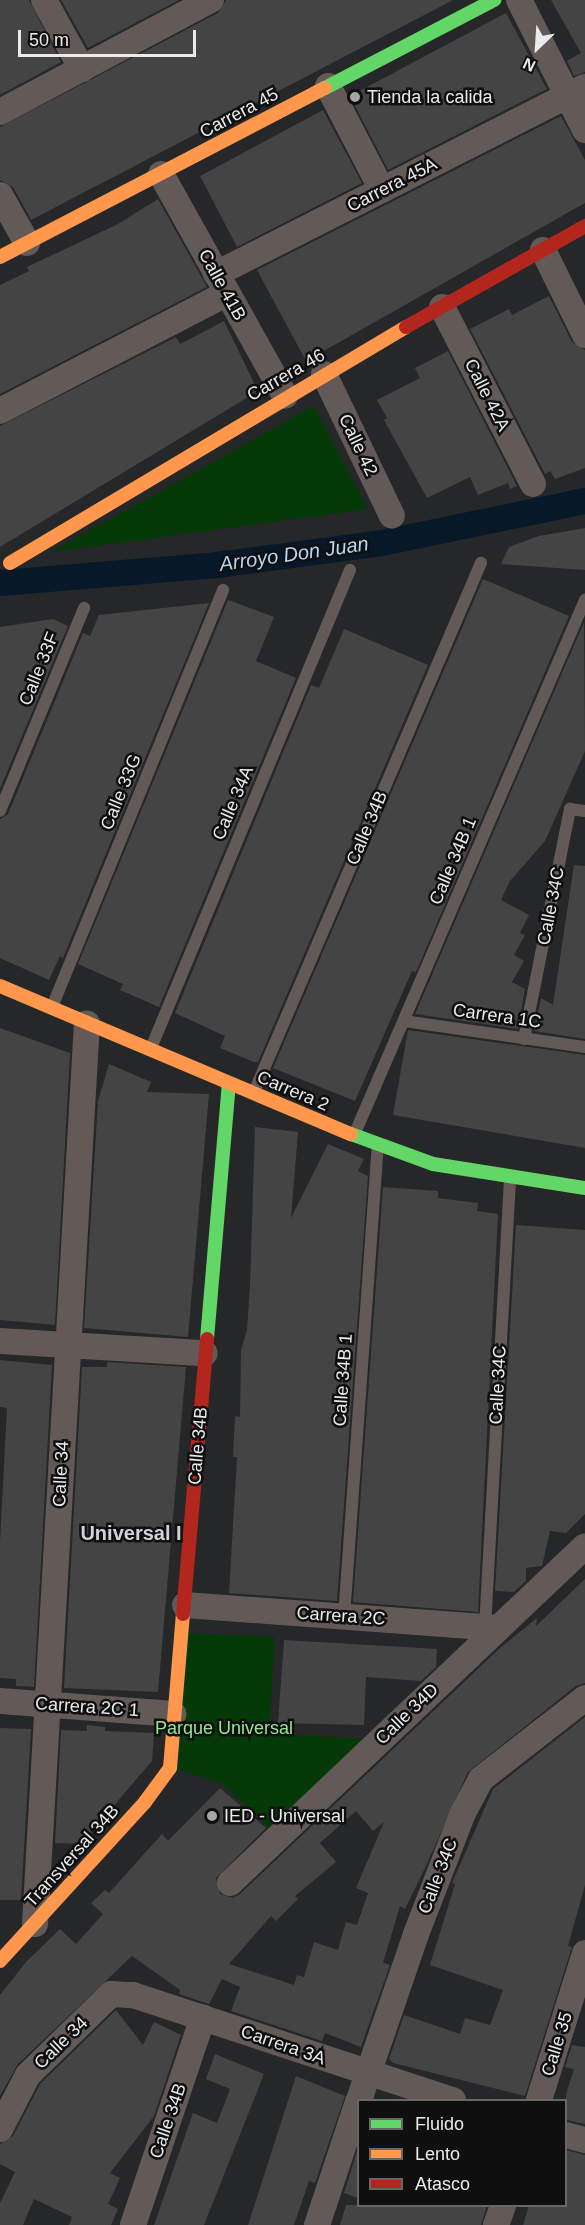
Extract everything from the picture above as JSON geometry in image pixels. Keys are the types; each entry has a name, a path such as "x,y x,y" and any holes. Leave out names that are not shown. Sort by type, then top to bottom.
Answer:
{"street":[{"path":"44,0 82,69"},
{"path":"0,112 211,0"},
{"name":"Carrera 45","path":"0,257 494,0"},
{"path":"519,0 576,91 585,130"},
{"path":"328,86 382,190"},
{"name":"Carrera 45A","path":"0,411 382,190 576,91"},
{"name":"Calle 41B","path":"161,174 285,396"},
{"path":"0,195 27,243"},
{"name":"Carrera 46","path":"10,563 285,396 585,226"},
{"path":"543,250 585,335"},
{"name":"Calle 42A","path":"442,308 532,483"},
{"name":"Calle 42","path":"324,374 392,516"},
{"name":"Carrera 2","path":"0,986 354,1136 433,1164 510,1179 585,1188"},
{"name":"Calle 34","path":"35,1924 51,1705 67,1346 87,1023"},
{"name":"Calle 34B","path":"145,1802 170,1768 230,1084"},
{"path":"0,1341 205,1353"},
{"name":"Calle 34D","path":"230,1883 491,1627 585,1546"},
{"name":"Carrera 2C","path":"185,1605 491,1627"},
{"name":"Calle 34C","path":"360,2099 416,1934 463,1813 481,1779 585,1698"},
{"name":"Carrera 2C 1","path":"0,1701 174,1714"},
{"name":"Transversal 34B","path":"0,1961 145,1802"},
{"name":"Calle 35","path":"539,2099 585,1953"},
{"name":"Calle 34","path":"0,2129 28,2074 111,1995"},
{"name":"Carrera 3A","path":"111,1995 134,1995 368,2074 450,2099"},
{"name":"Calle 34B","path":"133,2225 203,2017"},
{"name":"Calle 34C","path":"317,2225 357,2107"},
{"path":"567,2135 585,2140"},
{"path":"496,2225 502,2207"}],"lane":[{"name":"Calle 34B","path":"254,1093 481,563"},
{"name":"Calle 34A","path":"150,1049 350,570"},
{"name":"Calle 33G","path":"51,1008 223,590"},
{"name":"Calle 34B 1","path":"354,1136 585,600"},
{"name":"Calle 33F","path":"0,811 84,608"},
{"name":"Calle 34C","path":"524,1039 570,809 585,811"},
{"name":"Carrera 1C","path":"404,1021 585,1047"},
{"name":"Calle 34B 1","path":"344,1617 378,1145"},
{"name":"Calle 34C","path":"491,1627 510,1179"}],"green space":[{"path":"314,406 368,509 51,552"},
{"name":"Parque Universal","path":"187,1633 275,1637 269,1733 363,1739 271,1830 222,1783 176,1769"}],"building":[{"path":"0,0 29,0 61,62 0,95"},
{"path":"61,0 179,0 88,48"},
{"path":"226,0 453,0 31,220 13,187 0,180 0,127 218,13"},
{"path":"551,0 585,0 585,72 574,76 567,61 581,53"},
{"path":"506,13 547,89 388,170 350,96"},
{"path":"323,110 362,183 237,247 200,176"},
{"path":"561,116 585,160 585,203 306,361 257,270"},
{"path":"158,199 207,287 0,394 0,285 29,271 27,267 118,224"},
{"path":"549,296 572,342 585,350 585,468 555,479 550,471 545,474 470,329 509,309 512,315"},
{"path":"224,321 258,391 0,547 0,426 176,337 180,344"},
{"path":"448,351 517,486 510,489 508,483 478,495 470,477 427,498 384,420 387,418 377,400 420,378 415,368"},
{"path":"585,528 585,570 501,564 509,547 539,536"},
{"path":"483,579 569,616 416,972 412,971 355,1101 273,1068"},
{"path":"228,600 274,617 256,661 296,678 159,1007 120,990 123,984 78,964"},
{"path":"209,603 63,958 60,956 49,980 0,958 0,819 8,814 83,633 90,636 99,615"},
{"path":"53,619 68,626 0,789 0,627"},
{"path":"584,622 585,751 545,841 510,881 501,900 529,915 520,933 525,935 514,955 524,961 512,982 525,989 518,1029 415,1014"},
{"path":"344,629 428,665 258,1062 254,1062 220,1048 225,1036 175,1013 311,685 319,688"},
{"path":"574,865 585,866 585,1039 534,1031 541,998 553,1005"},
{"path":"0,1028 70,1053 55,1325 0,1320"},
{"path":"408,1030 585,1055 585,1148 393,1115"},
{"path":"109,1064 151,1082 147,1092 209,1094 188,1337 84,1328 98,1101"},
{"path":"255,1127 298,1132 291,1218 328,1144 364,1159 358,1171 368,1176 337,1601 229,1593 237,1457 233,1457 235,1416 240,1417 241,1350 247,1330"},
{"path":"383,1187 438,1191 438,1198 478,1203 477,1211 498,1214 478,1612 353,1602"},
{"path":"516,1225 585,1230 585,1514 566,1533 550,1531 542,1566 526,1568 526,1581 514,1592 495,1591"},
{"path":"0,1360 52,1365 34,1687 16,1686 16,1679 0,1678 0,1542 7,1408 0,1407"},
{"path":"107,1362 186,1367 158,1692 64,1688 82,1367 107,1367"},
{"path":"585,1579 585,1683 576,1686 468,1772 405,1909 400,1906 383,1963 390,1965 361,2047 325,2033 322,2041 231,2011 240,1987 222,1979 209,2004 179,1994 180,1990 132,1956 18,2064 0,2096 0,1995 26,1962 60,1929 76,1944 103,1914 91,1903 105,1890 109,1893 162,1834 168,1841 220,1788 266,1828 216,1878 220,1894 233,1898 240,1894 500,1648 537,1618 536,1626","holes":["356,1811 373,1831 384,1822 356,1888 368,1893 357,1925 346,1922 338,1950 314,1942 304,1977 297,1975 294,1985 229,1964 271,1916 276,1921 298,1899 295,1896 336,1862 320,1843"]},
{"path":"284,1640 437,1649 436,1667 421,1681 366,1677 364,1725 278,1723"},
{"path":"585,1717 585,1885 568,1946 572,1947 525,2096 393,2063 389,2059 404,2015 460,2034 465,2018 490,2025 503,1990 430,1965 455,1884 452,1883 493,1789"},
{"path":"87,1725 105,1727 105,1731 154,1733 152,1761 81,1844 55,1843 61,1730 87,1731"},
{"path":"0,1728 31,1729 21,1900 0,1900"},
{"path":"116,2010 143,2045 154,2022 181,2035 154,2116 110,2173 120,2178 108,2204 118,2209 111,2225 69,2225 72,2217 34,2199 23,2225 0,2225 0,2203 15,2172 0,2164 0,2144 13,2136 40,2084"},
{"path":"572,2045 585,2047 585,2124 567,2120 566,2094 574,2069 565,2067"},
{"path":"215,2054 264,2074 204,2225 154,2225 193,2113 217,2123 230,2089 206,2079"},
{"path":"296,2076 345,2096 315,2183 309,2181 294,2225 248,2225"},
{"path":"567,2150 585,2155 585,2225 523,2225 528,2207 567,2207"},
{"path":"357,2151 357,2198 344,2193"},
{"path":"346,2205 357,2205 357,2207 486,2207 481,2225 340,2225"}],"waterway":[{"name":"Arroyo Don Juan","path":"0,583 217,565 382,543 585,501"}],"traffic: fast":[{"path":"325,88 494,0"},
{"path":"207,1339 229,1084"},
{"path":"351,1134 433,1164 585,1188"}],"traffic: slow":[{"path":"0,257 325,88"},
{"path":"10,563 406,327"},
{"path":"0,986 351,1134"},
{"path":"0,1961 145,1802 170,1768 183,1614"}],"traffic: jam":[{"path":"406,327 585,226"},
{"path":"183,1614 207,1339"}],"place":[{"name":"Tienda la calida","path":"355,97"},
{"name":"IED - Universal","path":"212,1816"}],"district":[{"name":"Universal I","path":"131,1533"}]}
